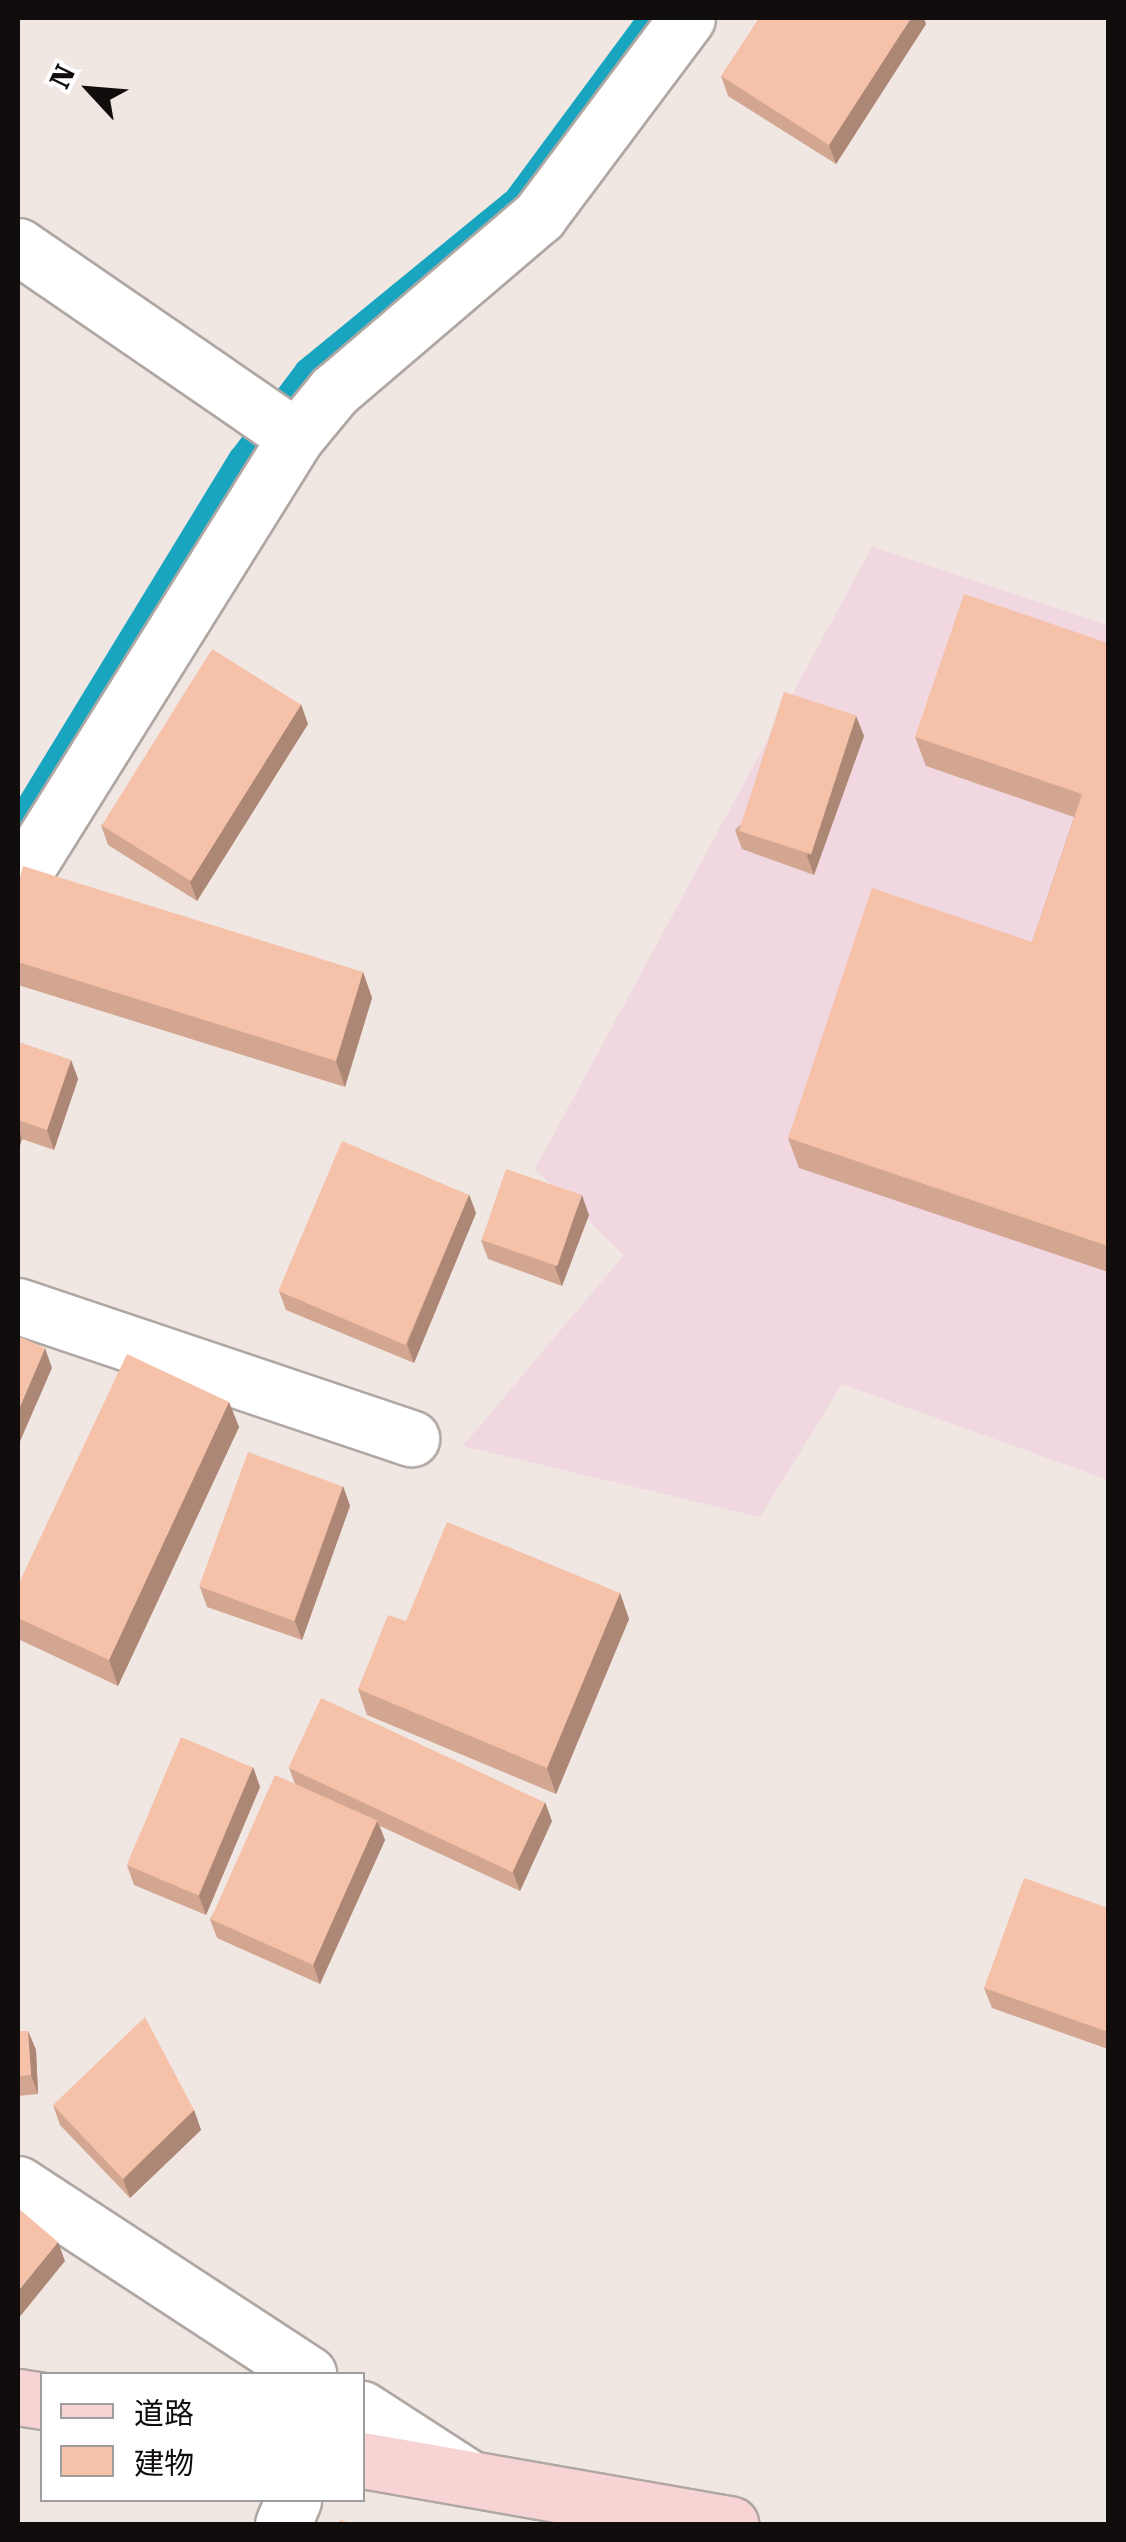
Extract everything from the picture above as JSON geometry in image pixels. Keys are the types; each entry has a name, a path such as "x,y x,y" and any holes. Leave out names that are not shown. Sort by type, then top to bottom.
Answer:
{"main road":[{"path":"365,2460 730,2524"}],"street":[{"path":"18,882 270,421 334,391 540,216 687,18"},
{"path":"18,246 270,421"},
{"path":"18,1306 411,1438"},
{"path":"18,2184 305,2372"},
{"path":"365,2412 467,2477"}],"shaded area":[{"path":"872,547 1108,625 1108,1480 842,1384 760,1517 463,1446 624,1255 535,1169"}],"building":[{"path":"759,18 911,18 829,145 721,76"},
{"path":"964,594 1108,643 1108,1246 788,1138 872,888 1032,942 1082,794 915,737"},
{"path":"212,649 301,705 191,881 102,825"},
{"path":"784,692 856,715 811,854 739,831"},
{"path":"23,866 363,972 336,1061 18,962 18,884"},
{"path":"18,1042 71,1060 47,1130 18,1120"},
{"path":"342,1141 469,1195 405,1345 278,1291"},
{"path":"506,1169 582,1195 557,1266 482,1240"},
{"path":"18,1336 45,1348 18,1411"},
{"path":"127,1354 229,1402 109,1660 18,1618 18,1585"},
{"path":"248,1452 343,1487 294,1621 199,1586"},
{"path":"447,1522 620,1593 547,1768 358,1689 388,1615 406,1621"},
{"path":"321,1698 545,1802 512,1872 288,1768"},
{"path":"181,1737 253,1767 198,1895 127,1865"},
{"path":"275,1775 377,1821 313,1965 211,1919"},
{"path":"1024,1878 1108,1908 1108,2032 984,1988"},
{"path":"145,2017 194,2110 123,2179 53,2105"},
{"path":"18,2031 28,2031 31,2075 18,2076"},
{"path":"18,2208 58,2242 18,2291"}],"waterway":[{"path":"18,821 240,458 306,370 515,199 649,18"}]}
